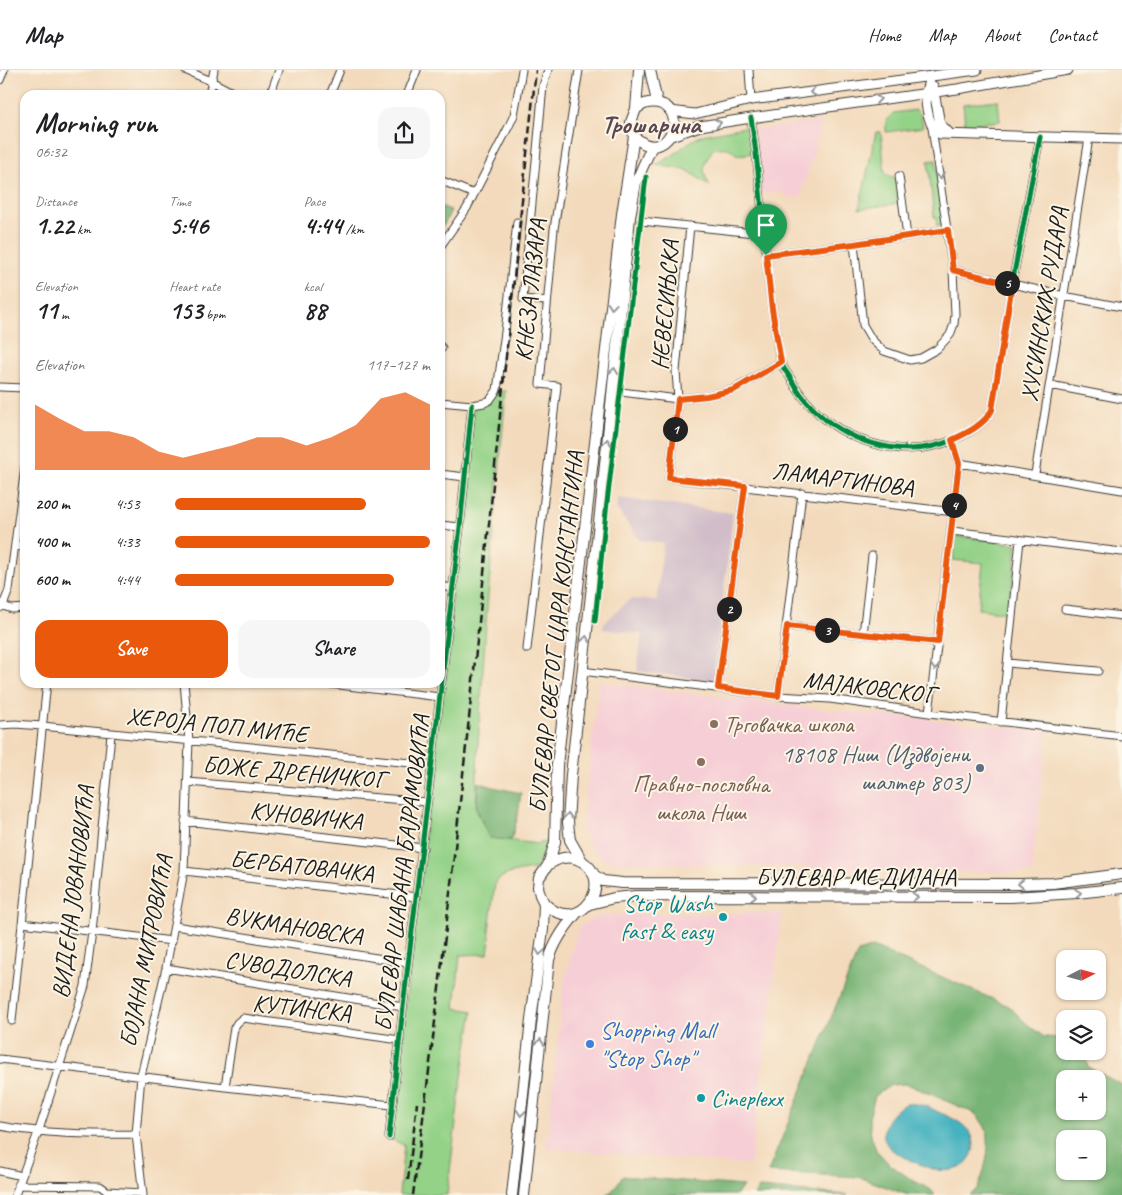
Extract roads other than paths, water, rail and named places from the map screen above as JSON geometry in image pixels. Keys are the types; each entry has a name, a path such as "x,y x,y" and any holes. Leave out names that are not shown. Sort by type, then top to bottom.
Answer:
{"main road":[{"path":"650,70 657,102"},
{"name":"БУЛЕВАР СВЕТОГ ЦАРА КОНСТАНТИНА","path":"512,1195 543,929 544,903 538,887 539,878 548,864 555,842 558,759 622,214 634,136 631,122 632,115 636,109 638,72"},
{"path":"634,136 652,146 660,144 671,136 674,123 670,111 657,102 646,103 636,109"},
{"name":"БУЛЕВАР СВЕТОГ ЦАРА КОНСТАНТИНА","path":"582,861 570,840 568,822 571,775 602,504 630,217 636,182 652,146"},
{"path":"524,1195 549,960 552,949 561,933 576,914 590,904 596,885 589,867 582,861 564,857 548,864"},
{"name":"БУЛЕВАР МЕДИЈАНА","path":"594,876 622,884 889,885 1052,883 1122,874"},
{"name":"БУЛЕВАР МЕДИЈАНА","path":"590,904 605,899 636,896 1011,897 1077,894 1122,888"},
{"path":"544,903 558,914 576,914"}],"street":[{"path":"0,80 4,70"},
{"path":"185,70 228,90"},
{"path":"210,90 214,70"},
{"path":"272,90 280,70"},
{"path":"332,90 340,70"},
{"path":"409,90 417,70"},
{"path":"445,241 467,208 514,115 522,70"},
{"path":"546,301 523,299 541,106 544,79 548,70"},
{"name":"КНЕЗА ЛАЗАРА","path":"527,649 557,386 540,384 546,301 554,229 579,70"},
{"path":"749,70 750,100"},
{"path":"670,111 695,114 750,100 931,73 977,70"},
{"path":"671,136 691,128 751,118 929,95 1068,70"},
{"path":"854,244 864,325 867,334 884,351 910,360 921,358 937,349 950,335 955,314 953,270 932,128 929,95 931,73"},
{"path":"929,95 940,124 950,134"},
{"path":"751,118 772,309 781,362 794,386 811,408 827,422 865,441 900,448 916,449 952,440 974,429 985,420 992,410 1012,284 1040,137"},
{"path":"932,128 940,134 965,136 1122,139"},
{"name":"ХУСИНСКИХ РУДАРА","path":"1035,474 1089,138"},
{"path":"899,176 907,236"},
{"path":"445,182 474,194"},
{"name":"НЕВЕСИЊСКА","path":"641,221 764,234"},
{"path":"445,402 472,405 484,403 490,400 496,390 505,332 517,222"},
{"name":"НЕВЕСИЊСКА","path":"669,478 678,399 676,370 690,226"},
{"path":"766,255 948,230"},
{"path":"953,270 1064,296 1122,307"},
{"path":"621,392 678,399 707,396 734,390 781,362"},
{"path":"1050,385 1122,399"},
{"path":"0,387 20,388"},
{"name":"БУЛЕВАР ШАБАНА БАЈРАМОВИЋА","path":"445,637 453,588 472,405"},
{"path":"929,713 959,463 952,440"},
{"path":"959,463 1035,474 1122,490"},
{"path":"445,475 465,477"},
{"name":"ЛАМАРТИНОВА","path":"669,478 954,512"},
{"path":"718,688 745,486"},
{"path":"778,696 802,493"},
{"path":"20,506 9,590 1,607 20,608"},
{"path":"445,526 460,527"},
{"path":"952,532 1122,552"},
{"path":"1001,722 1020,540"},
{"path":"15,545 20,546"},
{"path":"863,634 872,556"},
{"path":"445,587 453,588"},
{"path":"1065,609 1122,616"},
{"path":"787,626 938,642"},
{"path":"1008,663 1098,671"},
{"name":"МАЈАКОВСКОГ","path":"582,671 778,696 830,699 1122,736"},
{"path":"12,1021 46,688"},
{"name":"БОЈАНА МИТРОВИЋА","path":"143,1194 136,1134 141,1076 172,941 184,872 189,741 185,688"},
{"path":"364,688 440,697"},
{"name":"БУЛЕВАР ШАБАНА БАЈРАМОВИЋА","path":"389,1137 440,688"},
{"name":"ХЕРОЈА ПОП МИЋЕ","path":"0,725 42,726 431,765"},
{"name":"ВИДЕНА ЈОВАНОВИЋА","path":"15,1195 39,1130 86,986 111,734"},
{"name":"БОЖЕ ДРЕНИЧКОГ","path":"188,782 427,802"},
{"name":"КУНОВИЧКА","path":"185,821 423,848"},
{"name":"БЕРБАТОВАЧКА","path":"184,872 417,897"},
{"path":"22,923 172,941"},
{"name":"ВУКМАНОВСКА","path":"175,926 408,963"},
{"name":"СУВОДОЛСКА","path":"166,968 403,1007"},
{"name":"КУТИНСКА","path":"225,1087 234,1028 243,1018 400,1040"},
{"path":"0,1059 225,1087 392,1105"},
{"path":"0,1126 30,1132 39,1130 88,1135 136,1134"},
{"path":"0,1171 22,1176"},
{"path":"18,1185 100,1186 106,1191 143,1194"}],"water":[{"path":"905,1104 917,1104 928,1107 959,1122 970,1132 974,1146 971,1156 965,1164 954,1170 937,1170 904,1157 889,1147 884,1135 886,1122"}],"railway":[{"path":"413,1195 448,914 536,70"},
{"path":"408,1180 417,1103"}],"place":[{"name":"Трговачка школа","path":"714,724"},
{"name":"Правно-пословна школа Ниш","path":"701,762"},
{"name":"18108 Ниш (Издвојени шалтер 803)","path":"980,768"},
{"name":"Stop Wash fast & easy","path":"723,917"},
{"name":"Shopping Mall \"Stop Shop\"","path":"590,1044"},
{"name":"Cineplexx","path":"701,1098"}],"district":[{"name":"Трошарина","path":"651,124"}]}
